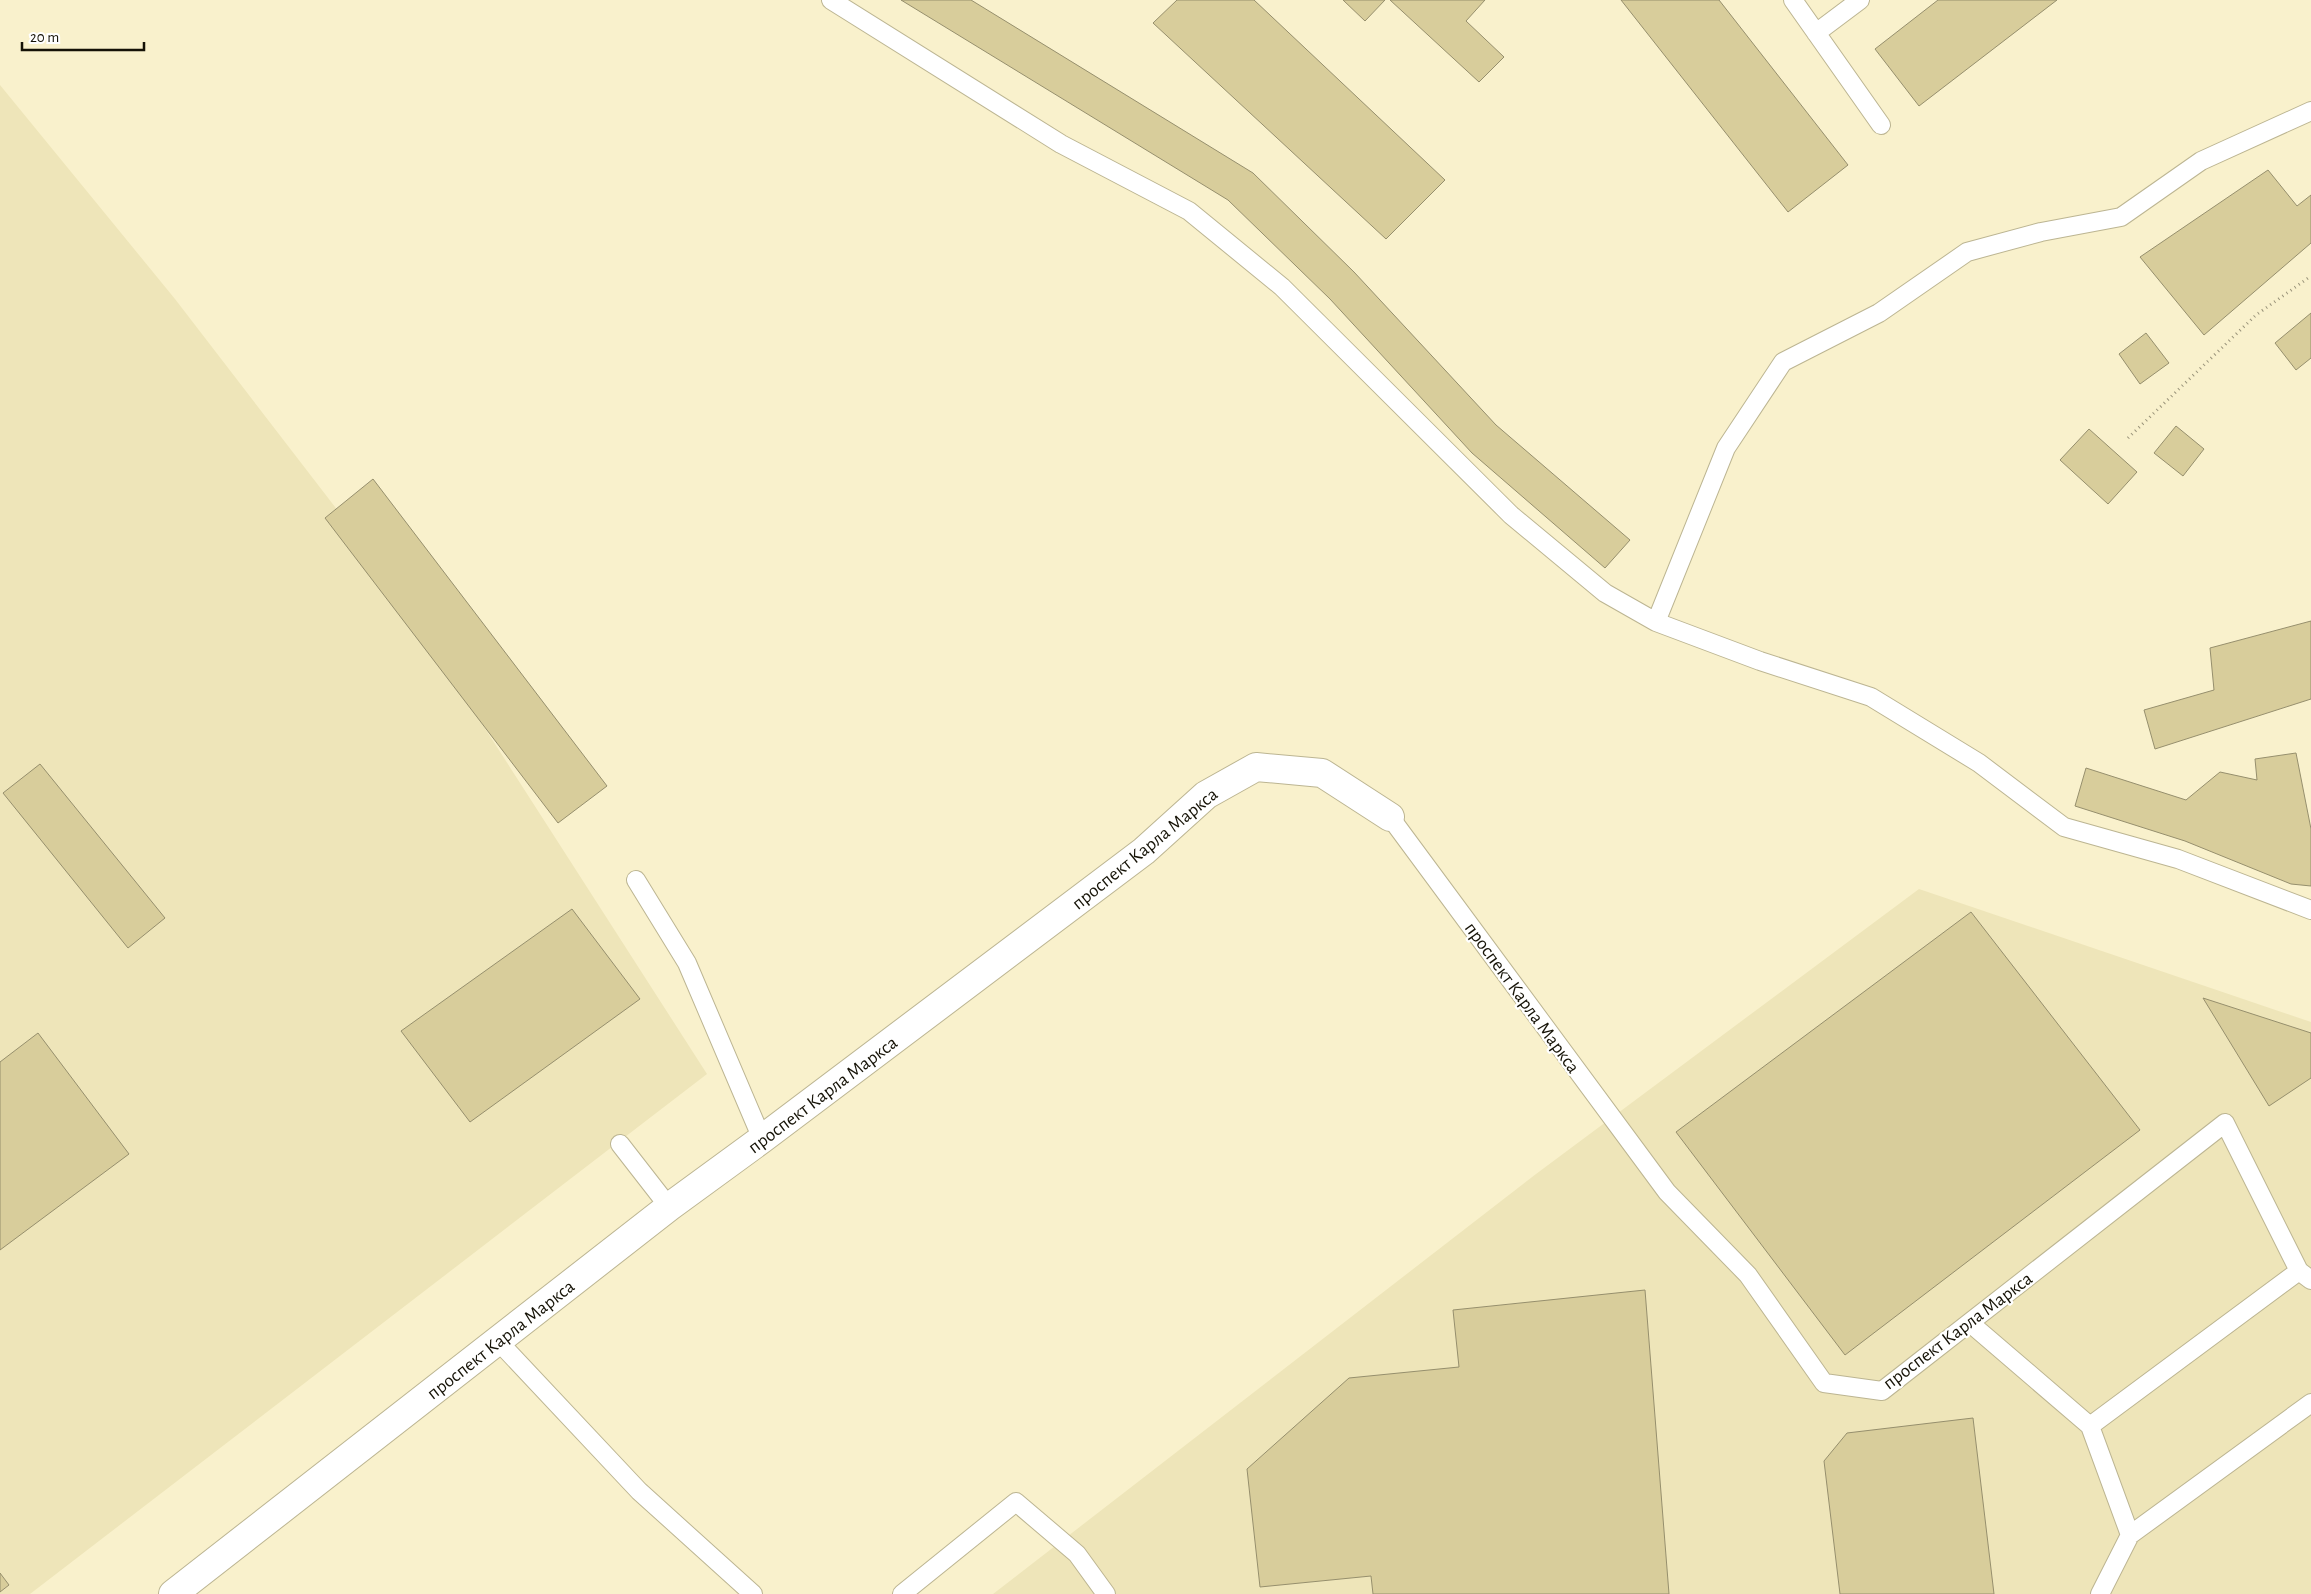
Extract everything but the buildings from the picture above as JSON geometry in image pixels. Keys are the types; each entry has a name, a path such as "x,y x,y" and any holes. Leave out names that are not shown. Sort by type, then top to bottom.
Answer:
{"street":[{"name":"проспект Карла Маркса","path":"173,1594 669,1207 1144,851 1206,795 1256,767 1322,774 1390,817"}],"lane":[{"path":"831,0 1061,144 1189,211 1282,287 1511,515 1605,593 1656,622 1760,661 1871,697 1979,763 2064,828 2178,859 2311,910"},
{"path":"1793,0 1881,124"},
{"path":"1816,33 1860,0"},
{"path":"1656,622 1726,448 1784,362 1879,313 1967,252 2041,232 2122,217 2201,162 2311,111"},
{"name":"проспект Карла Маркса","path":"1390,817 1666,1192 1748,1275 1824,1383 1882,1391 2225,1123 2305,1276"},
{"path":"636,880 687,963 762,1139"},
{"path":"620,1144 669,1207"},
{"path":"2090,1426 2305,1276"},
{"path":"1970,1323 2090,1426 2130,1534"},
{"path":"498,1341 639,1492 753,1594"},
{"path":"2100,1594 2130,1534 2311,1403"},
{"path":"902,1594 1016,1502 1077,1554 1106,1594"}],"path":[{"path":"2128,438 2256,315 2311,276"}],"shaded area":[{"path":"0,85 175,299 382,568 707,1074 30,1594 0,1594"},
{"path":"1919,889 2311,1022 2311,1594 993,1594 1536,1174"}]}
